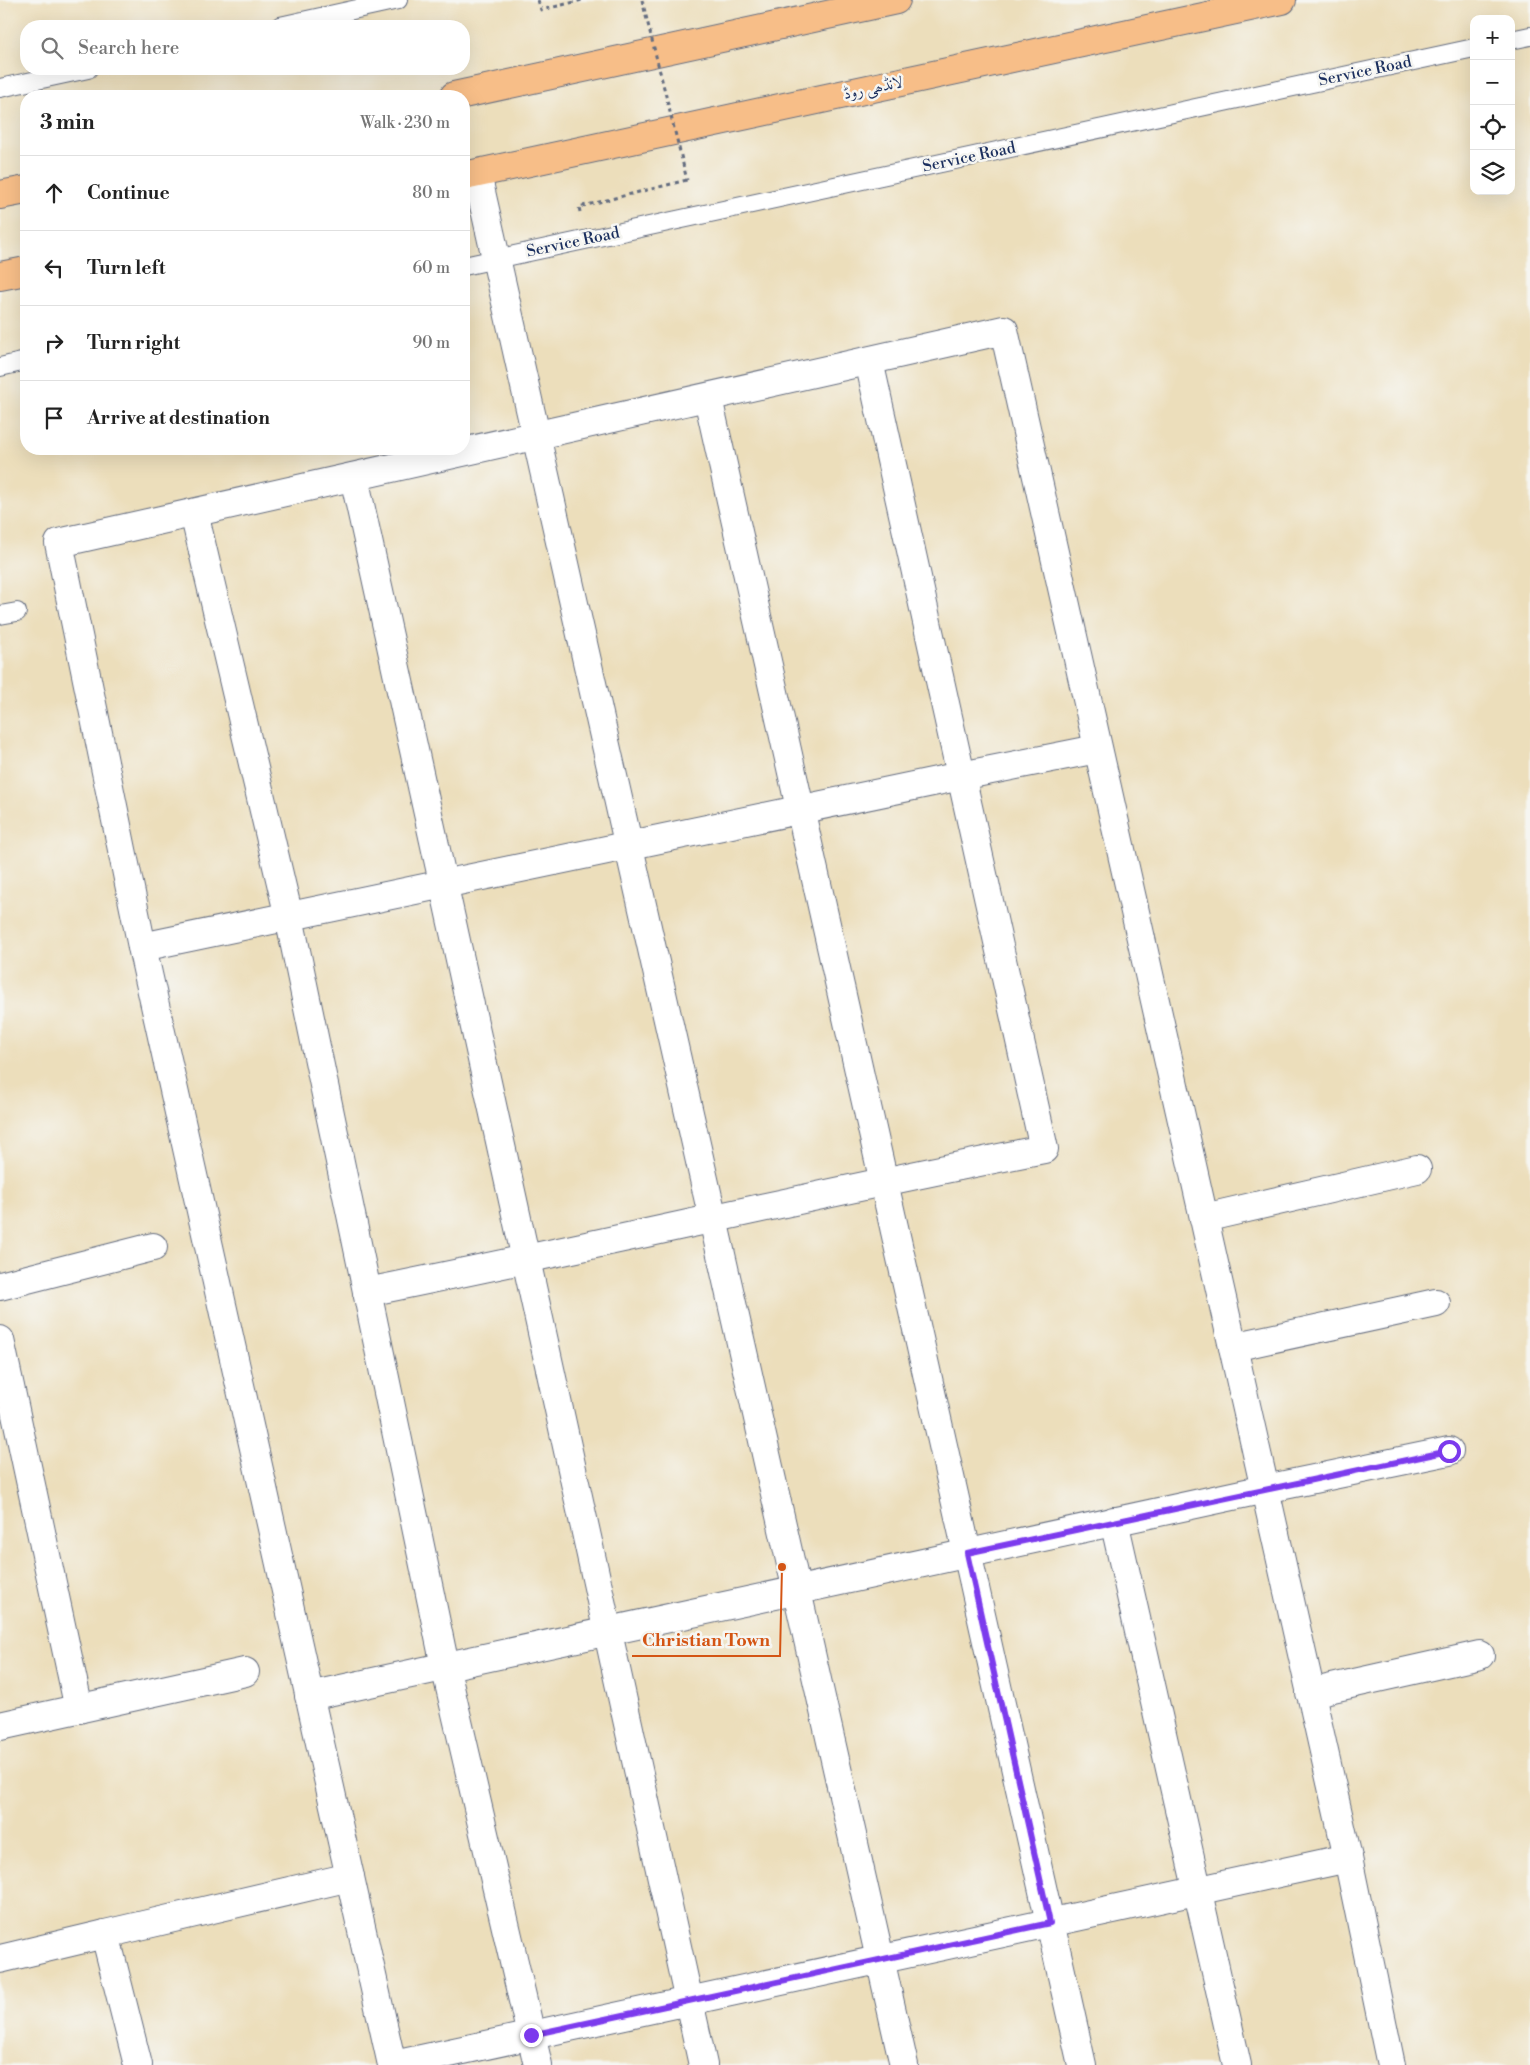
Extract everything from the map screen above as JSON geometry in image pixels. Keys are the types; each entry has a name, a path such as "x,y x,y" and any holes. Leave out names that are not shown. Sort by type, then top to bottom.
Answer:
{"main road":[{"path":"470,93 896,0"},
{"name":"لانڈھی روڈ","path":"470,175 1282,0"},
{"path":"0,195 20,191"},
{"path":"0,276 20,271"}],"street":[{"path":"470,175 496,258 904,2065"},
{"path":"470,451 1004,330 1348,1858 1391,2065"},
{"path":"367,1292 526,1260 884,1181 1044,1149 869,361"},
{"path":"708,398 1082,2065"},
{"path":"452,455 60,543 142,948 393,2065 1348,1858"},
{"path":"354,477 703,2065"},
{"path":"194,513 289,917 445,1666 538,2065"},
{"path":"142,948 1097,749"},
{"path":"1204,1218 1417,1170"},
{"path":"0,1286 153,1247"},
{"path":"1233,1347 1436,1303"},
{"path":"0,1340 78,1709"},
{"path":"309,1696 1114,1521 1449,1451"},
{"path":"1114,1521 1237,2065"},
{"path":"1310,1692 1480,1655"},
{"path":"0,1726 245,1672"},
{"path":"0,1959 350,1877"},
{"path":"105,1934 138,2065"}],"lane":[{"path":"307,20 398,0"},
{"path":"1515,39 1530,36"},
{"name":"Service Road","path":"470,264 1470,49"},
{"path":"0,88 60,75"},
{"path":"0,367 20,362"}],"path":[{"path":"538,0 541,10 583,0"},
{"path":"578,207 687,180 642,0"}],"place":[{"name":"Christian Town","path":"782,1567"}],"route":[{"path":"531,2035 1050,1923 967,1553 1449,1451"}]}
